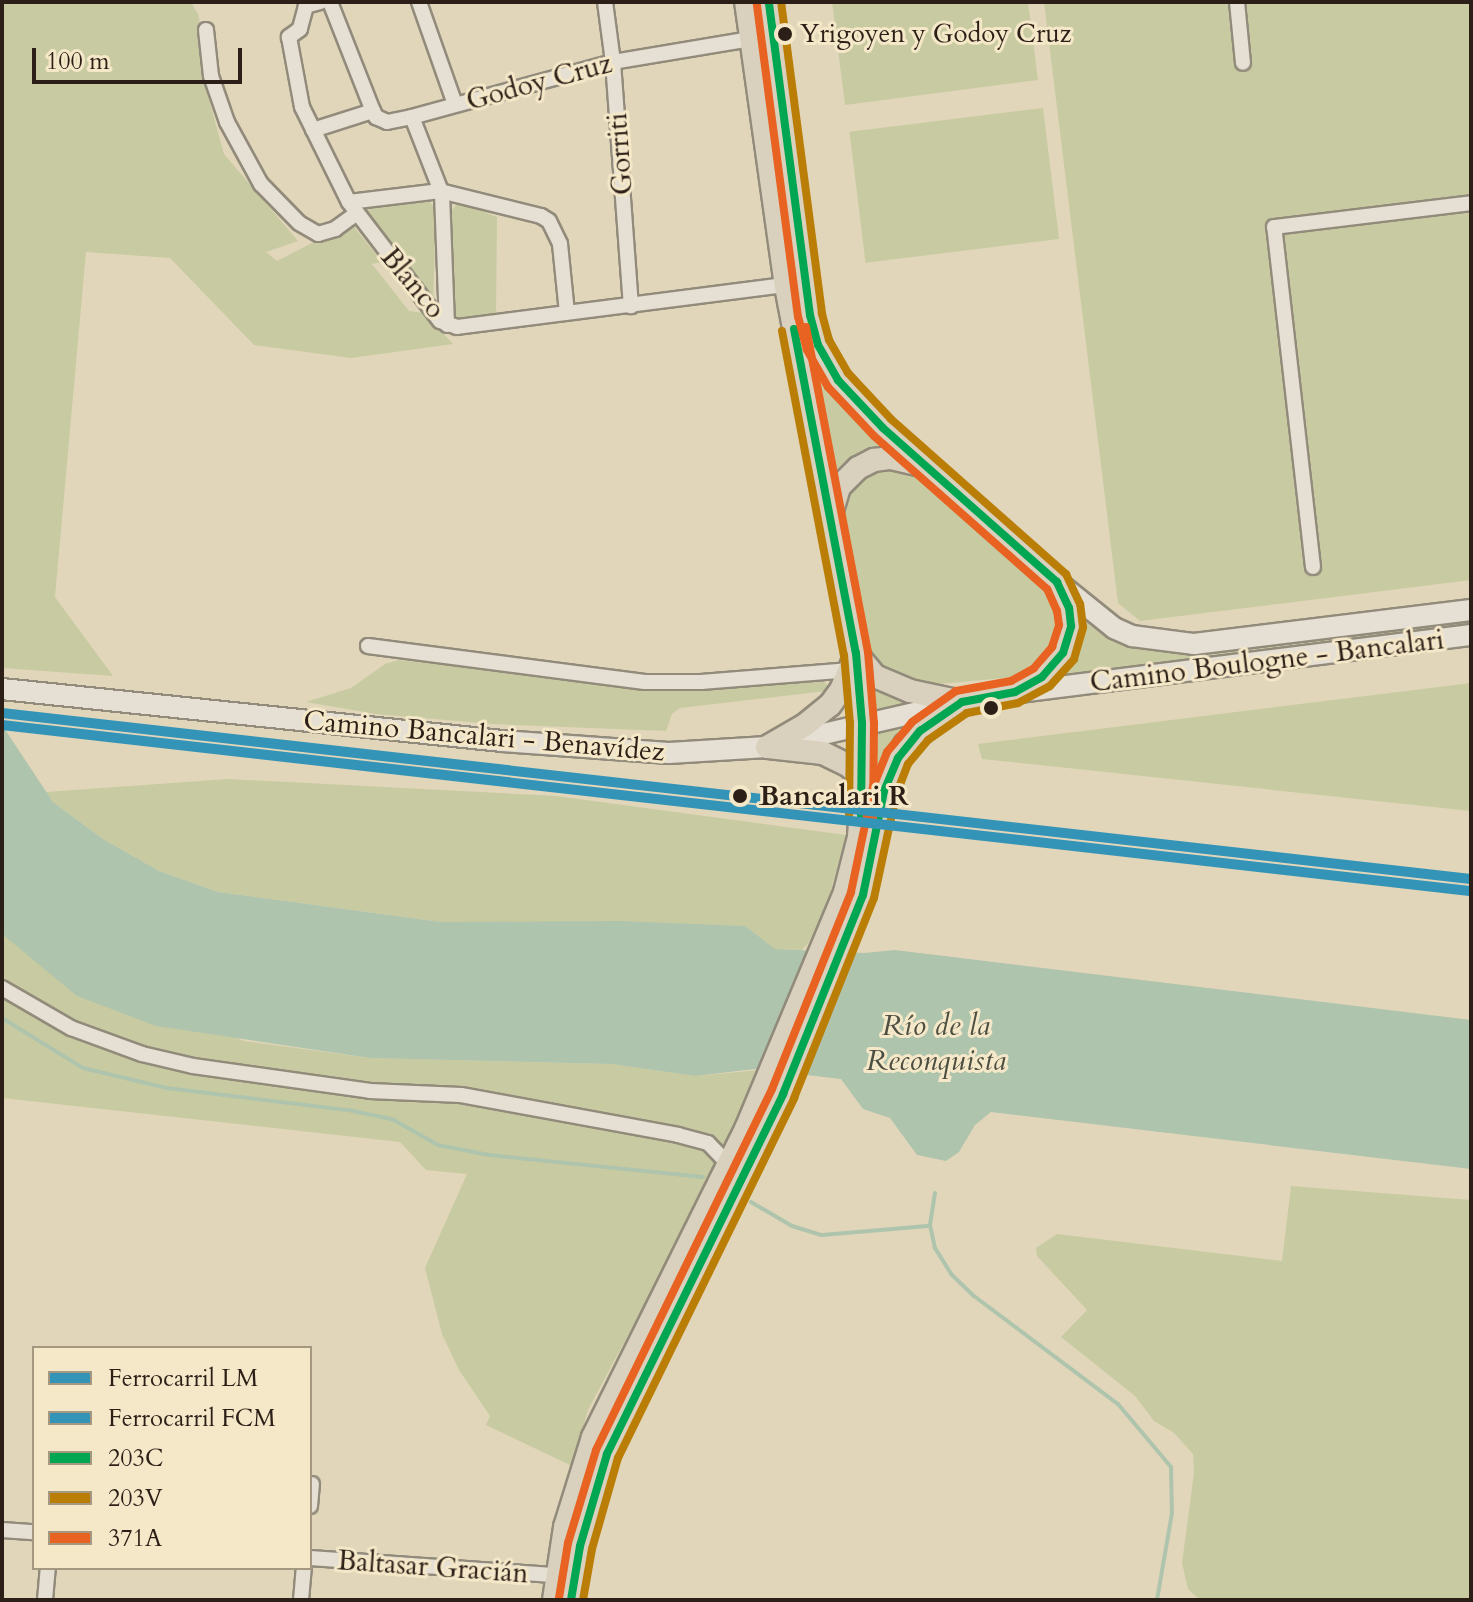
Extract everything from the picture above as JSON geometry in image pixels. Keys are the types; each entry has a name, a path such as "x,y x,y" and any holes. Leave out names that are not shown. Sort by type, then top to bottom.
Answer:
{"main road":[{"path":"746,2 763,38"},
{"path":"769,2 763,38 829,522 862,723 863,779 853,863 837,938"},
{"path":"796,284 828,365 853,397 923,465 1057,582 1069,608 1071,626 1063,653 1042,677 1015,692 962,702 890,684 853,662"},
{"path":"829,522 839,487 858,468 874,460 891,458 923,465"},
{"name":"Camino Boulogne - Bancalari","path":"1057,582 1114,628 1132,636 1194,644 1471,610"},
{"name":"Camino Boulogne - Bancalari","path":"1015,692 1471,635"},
{"path":"767,747 821,714 841,690 853,662"},
{"name":"Camino Bancalari - Benavídez","path":"5,689 502,741 669,753 767,747 962,702"},
{"path":"571,1600 590,1506 615,1432 773,1092 837,938 870,869 889,776 905,745 962,702"},
{"path":"767,747 823,753 848,765 863,779"},
{"path":"554,1600 565,1527 593,1437 728,1164 773,1092"}],"street":[{"path":"330,2 373,111"},
{"path":"419,2 455,104"},
{"name":"Gorriti","path":"605,2 613,62 631,306"},
{"path":"1237,2 1243,63"},
{"name":"Blanco","path":"313,4 289,42 297,93 353,207 433,316 447,325 457,327 796,284"},
{"path":"206,30 211,76 227,122 261,184 299,223 318,234 335,229 353,207 440,191 531,213 549,221 560,244 567,313"},
{"name":"Godoy Cruz","path":"313,130 373,111 376,117 387,122 412,117 613,62 763,38"},
{"path":"412,117 440,191 447,325"},
{"path":"1313,567 1274,227 1471,203"},
{"path":"368,646 645,682 701,682 853,662"},
{"path":"2,988 71,1028 142,1054 193,1066 370,1091 461,1095 678,1135 708,1143 728,1164"},
{"path":"2,1530 32,1532"},
{"name":"Baltasar Gracián","path":"312,1558 556,1575"},
{"path":"45,1600 48,1570"},
{"path":"301,1600 304,1570"}],"shaded area":[{"path":"2,2 191,2 199,16 203,78 224,154 298,241 266,252 277,261 351,223 382,262 372,264 409,311 424,313 453,344 351,358 254,345 170,258 86,252 55,597 113,676 2,668"},
{"path":"832,2 1028,2 1038,80 845,105"},
{"path":"1044,2 1471,2 1471,580 1140,621 1118,603"},
{"path":"1043,108 1059,239 866,263 849,132"},
{"path":"427,199 436,209 433,303 362,208"},
{"path":"459,202 497,217 496,315 460,321 452,310 450,212"},
{"path":"798,317 819,370 855,417 883,443 861,455 833,482"},
{"path":"882,467 924,476 1046,589 1055,602 1061,632 1057,645 1037,668 1015,677 929,685 901,683 872,660 843,509 846,494 858,480"},
{"path":"1471,618 1471,630 1055,678 1081,619 1119,641 1165,652 1235,648"},
{"path":"398,660 569,678 822,679 829,687 827,691 680,708 672,714 666,731 492,724 376,714 306,702 351,688 385,664"},
{"path":"1471,683 1471,811 982,759 978,744"},
{"path":"873,686 887,694 923,700 871,713 869,689"},
{"path":"921,718 872,806 872,731"},
{"path":"228,779 556,796 846,835 829,897 809,942 802,950 774,949 745,926 441,922 218,892 159,871 103,839 53,802 46,792"},
{"path":"2,932 244,1041 370,1058 611,1064 695,1076 759,1070 716,1170 588,1410 572,1466 486,1425 490,1416 459,1370 442,1334 425,1268 467,1174 426,1170 400,1142 2,1098"},
{"path":"1291,1186 1471,1200 1471,1600 1200,1600 1188,1589 1182,1563 1194,1473 1193,1454 1174,1433 1154,1421 1135,1396 1061,1337 1087,1310 1037,1256 1036,1248 1057,1234 1282,1261"}],"water":[{"name":"Río de la Reconquista","path":"2,725 53,802 103,839 159,871 218,892 441,922 620,921 745,926 775,949 864,953 895,950 1471,1020 1471,1169 991,1112 975,1125 959,1152 946,1161 917,1155 890,1118 863,1109 841,1079 755,1069 695,1076 611,1064 370,1058 156,1026 77,996 2,934"}],"waterway":[{"path":"2,1018 83,1068 167,1088 353,1111 392,1119 438,1145 489,1155 703,1177"},
{"path":"935,1193 930,1225 935,1248 951,1274 974,1296 1118,1404 1171,1467 1172,1513 1157,1600"},
{"path":"751,1202 792,1226 822,1235 928,1226"}],"rail line":[{"name":"LM","path":"2,713 1471,879"},
{"name":"FCM","path":"2,725 1470,891"}],"transit line":[{"name":"203C","path":"571,1600 580,1546 607,1454 783,1094 863,895 884,791 898,758 920,731 962,702 1015,692 1042,677 1063,653 1071,626 1069,608 1057,582 883,428 838,380 818,345 810,315 769,2"},
{"name":"203V","path":"583,1600 592,1549 618,1458 794,1098 874,898 896,795 908,764 928,740 967,713 1018,703 1050,686 1074,659 1083,627 1080,604 1066,574 891,419 848,373 829,340 822,313 781,2"},
{"name":"371A","path":"559,1598 568,1543 596,1450 772,1089 851,892 873,787 887,752 912,722 956,691 1011,681 1034,668 1052,647 1059,625 1057,611 1047,589 874,436 828,387 807,350 798,317 757,4"},
{"name":"371A","path":"806,327 868,652 874,723 873,818"},
{"name":"203C","path":"794,329 856,653 862,723 861,818"},
{"name":"203V","path":"782,331 844,655 850,723 849,818"}],"place":[{"name":"Yrigoyen y Godoy Cruz","path":"785,34"},
{"name":"Bancalari R","path":"740,796"}]}
